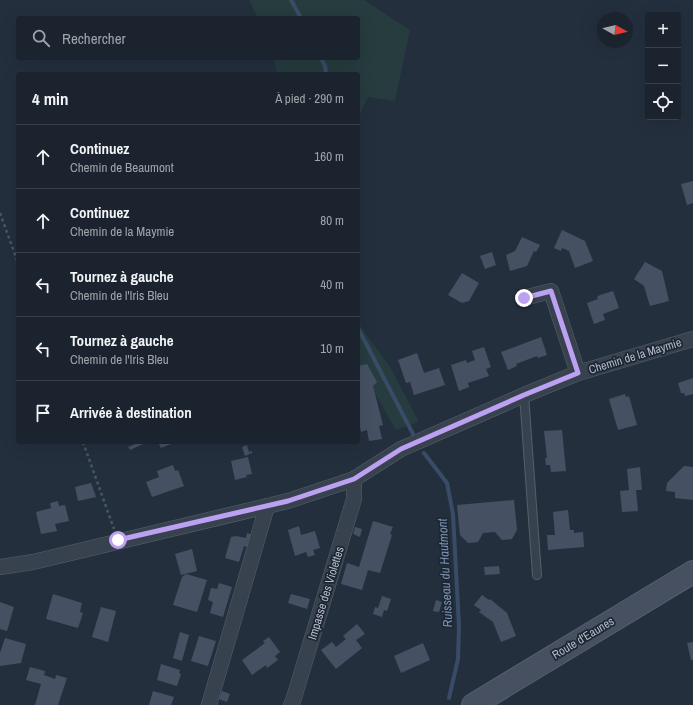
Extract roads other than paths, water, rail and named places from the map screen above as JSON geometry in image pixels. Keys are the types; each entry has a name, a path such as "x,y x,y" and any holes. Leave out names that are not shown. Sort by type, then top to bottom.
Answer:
{"main road":[{"name":"Route d'Eaunes","path":"473,705 693,572"}],"street":[{"path":"524,298 551,291 578,373"},
{"name":"Chemin de la Maymie","path":"0,567 33,562 118,540 288,501 354,479 401,449 422,439 578,373 693,339"},
{"name":"Impasse des Violettes","path":"291,705 294,701 354,499 354,479"},
{"path":"209,705 267,506"}],"lane":[{"path":"524,395 537,575"}],"waterway":[{"name":"Ruisseau du Hautmont","path":"291,0 300,16"},
{"name":"Ruisseau du Hautmont","path":"322,60 326,72"},
{"name":"Ruisseau du Hautmont","path":"360,332 413,434"},
{"name":"Ruisseau du Hautmont","path":"424,453 447,483 453,514 459,626 458,659 449,698"}]}
